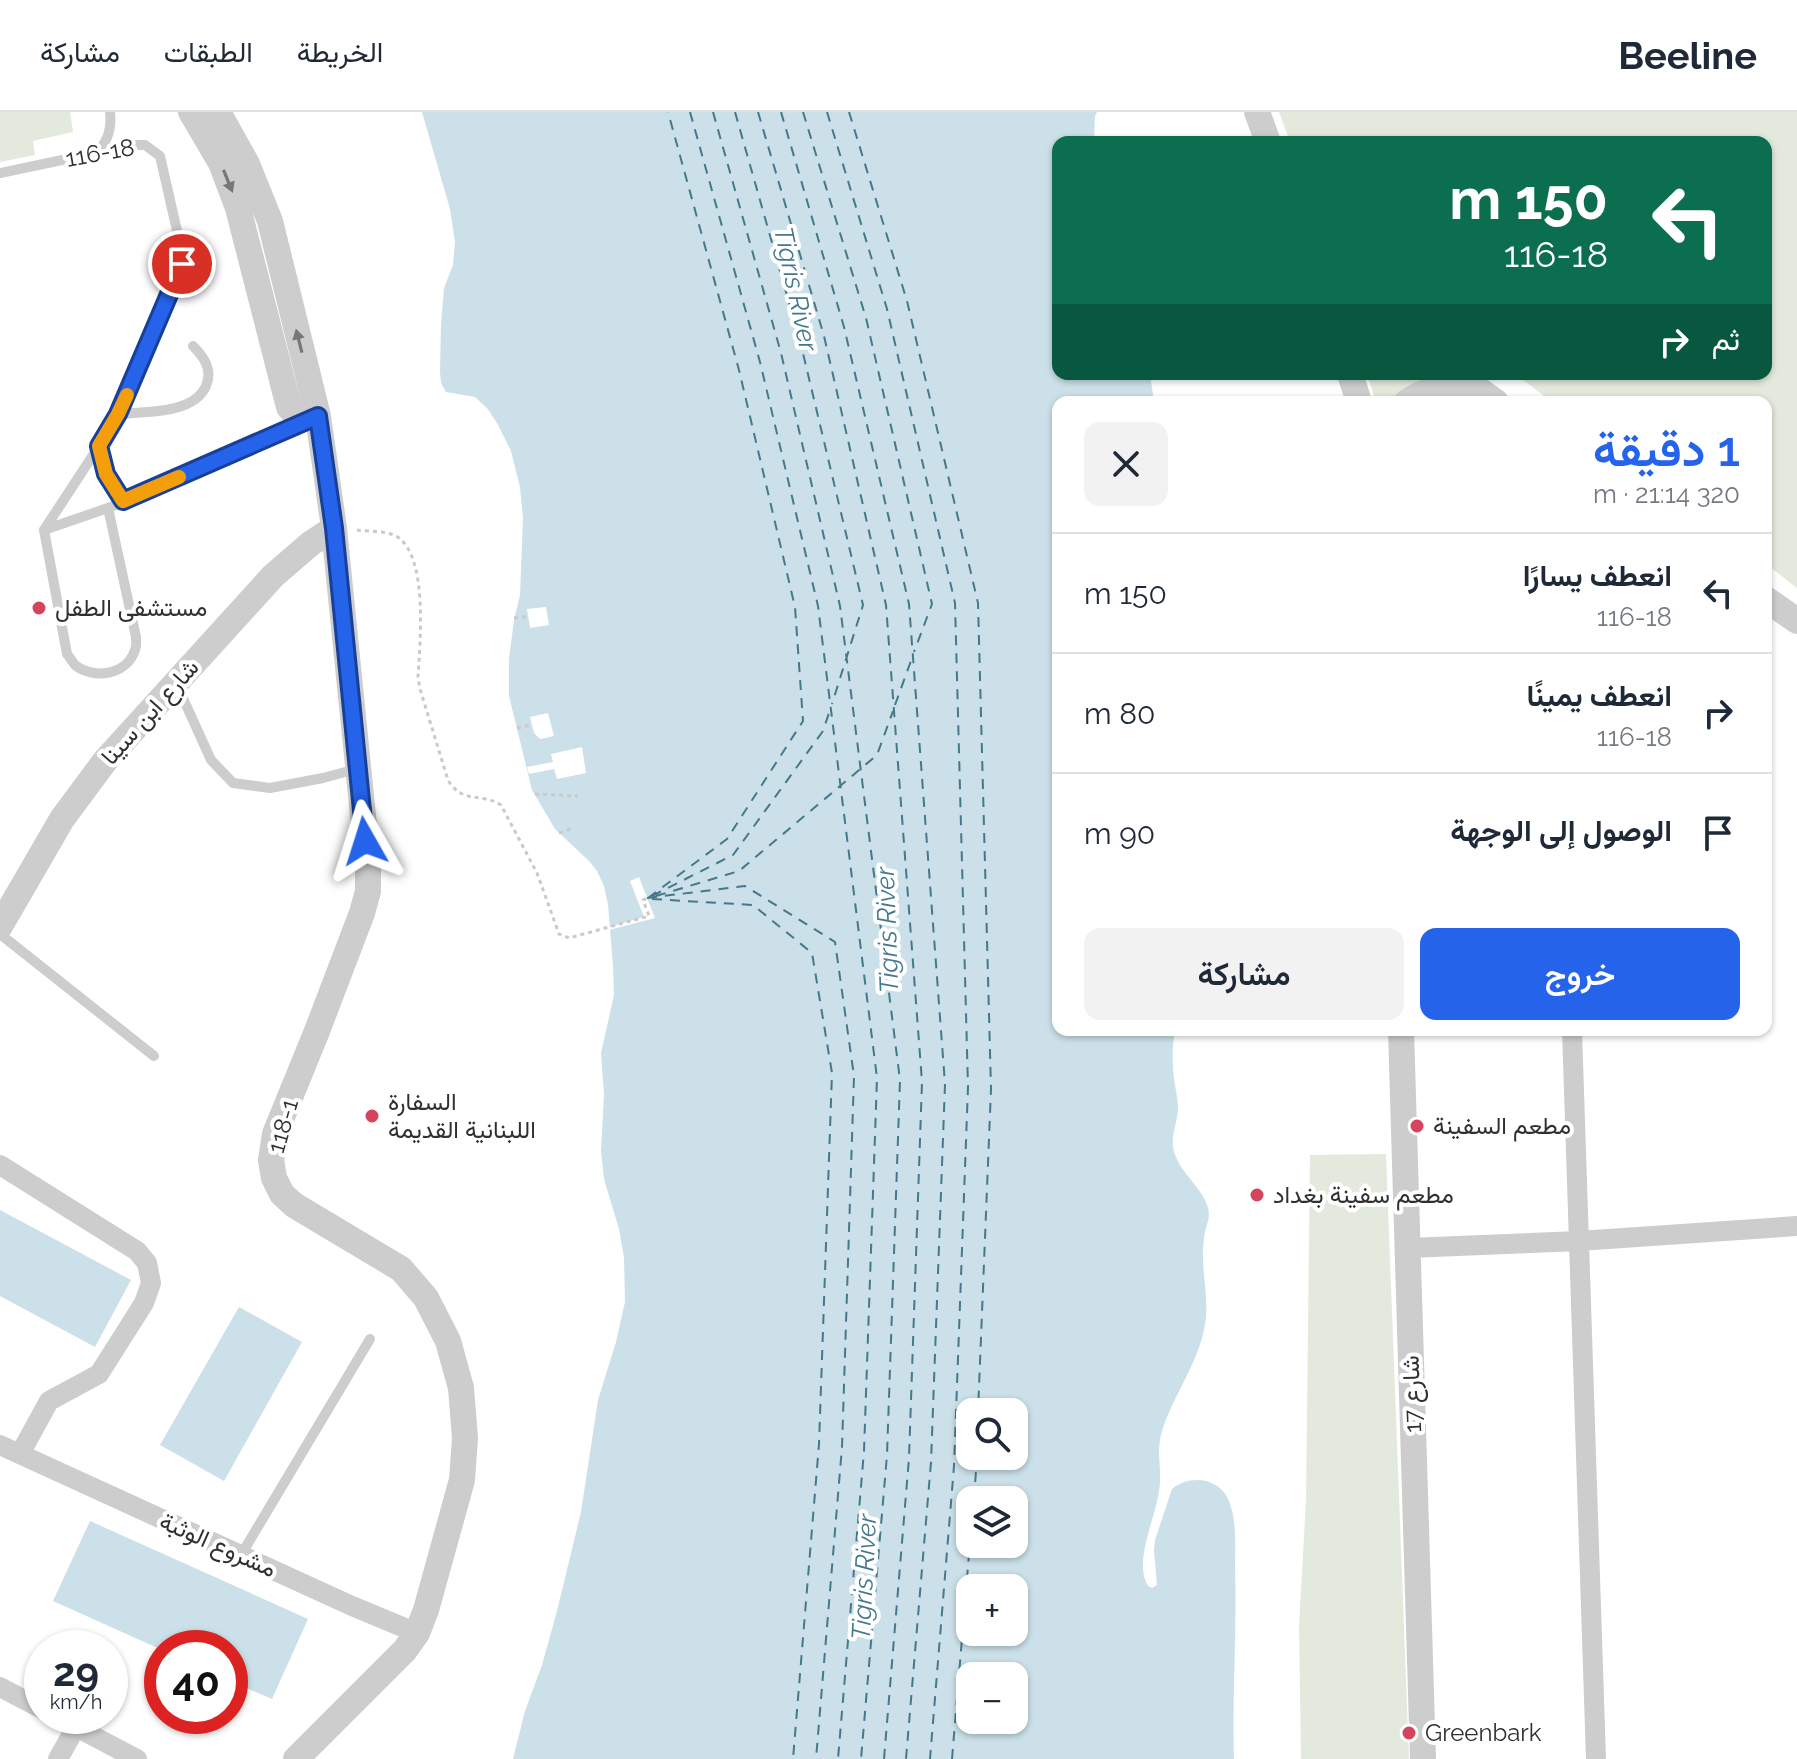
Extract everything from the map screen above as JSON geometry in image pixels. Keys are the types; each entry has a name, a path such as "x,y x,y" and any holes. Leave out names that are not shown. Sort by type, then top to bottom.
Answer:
{"street":[{"path":"191,112 221,163 238,208 286,399 294,414 318,416"},
{"name":"118-1","path":"218,112 247,164 270,221 318,416 334,528 368,865 368,891 362,913 275,1134 271,1160 274,1178 282,1194 294,1205 401,1269 426,1298 448,1341 461,1388 465,1438 462,1480 417,1633 405,1650 296,1759"},
{"path":"1257,112 1266,136"},
{"path":"1418,396 1466,380 1488,396"},
{"name":"شارع ابن سينا","path":"0,926 43,849 105,761 273,576 334,528"},
{"path":"1772,603 1797,621"},
{"name":"شارع 17","path":"1401,1036 1423,1759"},
{"path":"1572,1036 1596,1759"},
{"path":"0,1165 137,1251 147,1263 151,1283 144,1303 99,1374 49,1401 20,1454"},
{"path":"1408,1248 1579,1241 1797,1226"},
{"name":"مشروع الوثبة","path":"0,1445 417,1633"},
{"path":"0,1687 24,1700"},
{"path":"58,1759 72,1734"},
{"path":"89,1734 137,1759"}],"lane":[{"path":"97,153 107,141 111,127 110,112"},
{"name":"116-18","path":"0,173 145,145 160,156 183,257 118,414 44,530"},
{"path":"118,414 178,408 202,395 209,382 208,368 193,346"},
{"path":"108,508 136,637 135,650 128,663 115,672 102,674 75,664 67,654 44,530 108,508 318,416"},
{"path":"99,446 106,474 123,501"},
{"path":"176,683 211,760 233,783 270,788 358,768"},
{"path":"0,934 154,1056"},
{"path":"241,1555 370,1339"}],"path":[{"path":"334,528 389,533 400,539 409,550 418,577 420,689 448,780 452,788 461,794 493,799 501,805 537,873 559,934 569,938 649,916 643,900 647,898"},
{"path":"514,618 529,616"},
{"path":"517,728 531,725"},
{"path":"535,794 578,796"},
{"path":"559,833 573,828"}],"shaded area":[{"path":"0,112 70,112 73,132 33,141 35,155 0,162"},
{"path":"1279,112 1797,112 1797,588 1772,569 1772,396 1544,396 1523,380 1772,380 1772,136 1288,136"},
{"path":"1369,380 1427,380 1400,396 1374,396"},
{"path":"1386,1154 1409,1759 1301,1759 1299,1626 1306,1500 1310,1155"}],"water":[{"name":"Tigris River","path":"422,112 1097,112 1094,136 1052,136 1052,380 1151,380 1153,396 1052,396 1052,1036 1174,1036 1173,1062 1178,1109 1174,1151 1179,1164 1202,1195 1209,1216 1203,1248 1206,1317 1200,1346 1161,1435 1159,1491 1143,1565 1144,1576 1152,1588 1157,1585 1155,1540 1172,1489 1196,1480 1212,1483 1225,1493 1232,1509 1235,1534 1234,1759 513,1759 557,1611 581,1512 598,1400 625,1302 624,1257 604,1179 601,1151 604,1095 601,1053 614,995 613,966 604,886 589,861 555,829 532,790 509,696 509,659 520,595 523,518 520,487 511,451 487,408 475,397 446,392 441,383 444,288 453,265 455,242 450,209"},
{"path":"0,1210 131,1280 95,1347 0,1296"},
{"path":"239,1307 302,1342 224,1481 160,1445"},
{"path":"90,1521 308,1619 272,1699 248,1689 248,1630 144,1630 144,1642 128,1635 128,1630 118,1630 53,1601"}],"pier":[{"path":"546,607 549,625 530,628 527,609"},
{"path":"548,713 554,736 540,739 534,733 530,717"},
{"path":"582,747 586,773 557,779 554,769 529,774 527,767 553,762 551,754"},
{"path":"639,877 655,918 609,930 609,927 644,917 630,881"}],"ferry route":[{"path":"648,898 727,839 803,721 795,607 739,370 668,112"},
{"path":"690,112 760,362 818,606 877,1078 864,1451 838,1759"},
{"path":"713,112 781,353 840,606 900,1080 887,1455 861,1759"},
{"path":"735,112 801,345 863,605 832,704"},
{"path":"758,112 824,336 886,605 922,1082 909,1458 884,1759"},
{"path":"781,112 844,327 909,604 945,1084 931,1462 906,1759"},
{"path":"803,112 866,318 932,604 914,652"},
{"path":"827,112 887,309 955,603 968,1087 954,1466 930,1759"},
{"path":"849,112 907,301 978,603 991,1089 979,1398"},
{"path":"895,705 912,658"},
{"path":"652,896 733,855 823,731 830,710"},
{"path":"656,896 739,871 877,755 893,711"},
{"path":"647,898 745,886 835,942 854,1076 842,1447 816,1759"},
{"path":"652,899 753,905 812,953 832,1073 819,1444 793,1759"},
{"path":"975,1486 976,1470"},
{"path":"952,1759 969,1558"}],"slow traffic":[{"path":"127,395 99,446 106,474 123,501 179,477"}],"place":[{"name":"مستشفى الطفل","path":"39,608"},
{"name":"السفارة اللبنانية القديمة","path":"372,1116"},
{"name":"مطعم السفينة","path":"1417,1126"},
{"name":"مطعم سفينة بغداد","path":"1257,1195"},
{"name":"Greenbark","path":"1409,1733"}],"route":[{"path":"182,264 118,414 99,446 106,474 123,501 318,416 334,528 365,841"}]}
